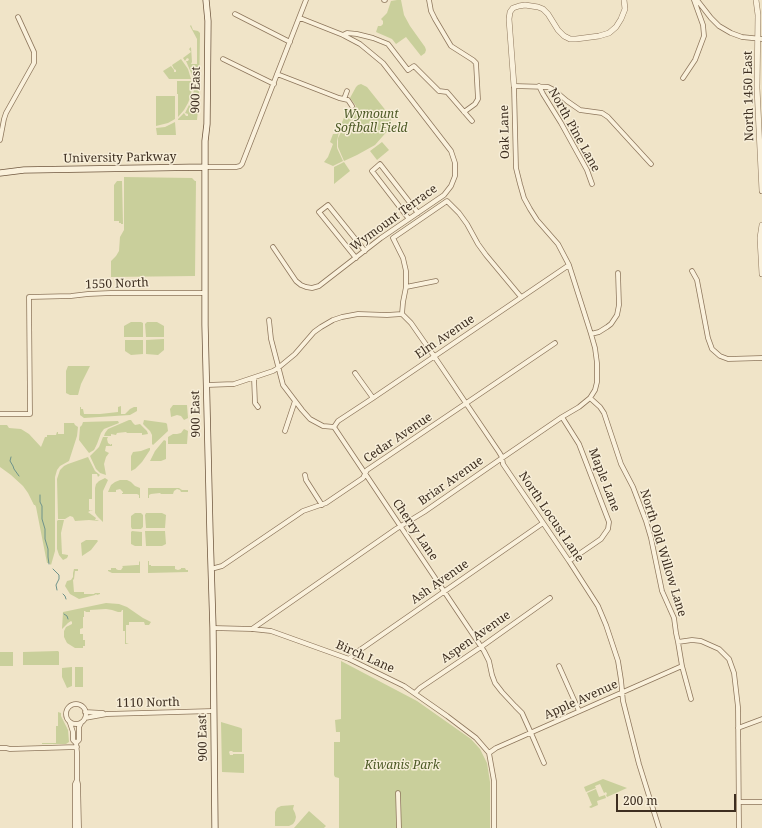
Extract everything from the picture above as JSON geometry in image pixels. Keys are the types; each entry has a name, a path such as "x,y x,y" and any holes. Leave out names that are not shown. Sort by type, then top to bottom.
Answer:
{"main road":[{"name":"900 East","path":"206,0 208,21 207,124 205,141 205,293 213,628 215,828"},
{"name":"University Parkway","path":"0,173 16,170 205,168"}],"street":[{"path":"223,59 274,84 306,0"},
{"path":"429,0 431,11 451,46 476,63 478,99 476,104 464,112 472,121"},
{"name":"Oak Lane","path":"596,386 597,363 591,334 569,265 558,244 537,220 530,209 524,198 516,168 514,86 509,19 510,12 513,8 525,4 544,9 558,30 570,39 599,36 616,27 621,19 624,9 624,0"},
{"path":"683,78 695,60 704,36 703,25 694,0"},
{"path":"697,0 719,26 731,33 760,38"},
{"name":"North 1450 East","path":"756,0 760,38 757,88 762,191"},
{"path":"235,14 290,42"},
{"path":"0,140 2,119 34,63 34,52 18,17"},
{"name":"Wymount Terrace","path":"273,247 296,281 306,287 312,288 319,286 381,238 444,195 451,186 456,169 454,157 451,151 384,63 360,44 343,35 300,18"},
{"name":"Wymount Terrace","path":"343,35 347,33 366,36 390,45 408,70 414,66 440,91 447,92 464,112"},
{"path":"277,74 339,98 348,100 352,106"},
{"name":"University Parkway","path":"205,168 240,166 274,84"},
{"path":"514,86 548,87 580,110 602,113 608,117 651,164"},
{"name":"North Pine Lane","path":"539,86 587,170 592,184"},
{"path":"344,99 347,91"},
{"path":"409,219 372,171 380,164 418,213"},
{"path":"207,385 234,384 269,373 278,368 295,354 314,332 333,320 358,314 402,314 406,287 405,264 393,238 446,201 459,213 486,256 521,297"},
{"path":"356,258 319,212 328,205 365,251"},
{"path":"762,225 760,238 762,274"},
{"name":"Elm Avenue","path":"334,427 338,422 569,265"},
{"path":"692,271 697,280 708,338 712,349 720,356 728,358 762,358"},
{"path":"591,334 603,331 611,324 617,315 620,305 618,273"},
{"path":"406,287 436,281"},
{"name":"1550 North","path":"0,414 30,414 29,296 205,293"},
{"name":"North Locust Lane","path":"402,314 411,323 467,404 499,452 502,457 503,464 598,606 618,660 623,701 639,764 659,828"},
{"path":"269,320 271,339 283,385 310,419 323,426 334,427"},
{"name":"Cedar Avenue","path":"211,569 222,566 303,511 326,503 363,478 367,470 467,404 555,343"},
{"path":"355,373 373,398"},
{"path":"254,378 255,403 258,407"},
{"name":"Briar Avenue","path":"252,629 502,457 579,407 590,398 596,386"},
{"name":"North Old Willow Lane","path":"590,398 604,412 621,464 633,487 651,538 662,591 674,618 682,666 691,699"},
{"path":"285,431 295,402"},
{"name":"Maple Lane","path":"562,417 579,444 609,522 608,529 601,539 569,561"},
{"name":"Cherry Lane","path":"334,427 481,647 489,661 495,683 522,713 544,762"},
{"path":"305,475 306,480 322,505"},
{"name":"Ash Avenue","path":"349,659 356,652 543,523"},
{"name":"Aspen Avenue","path":"415,693 420,688 550,598"},
{"name":"Birch Lane","path":"213,628 270,631 349,659 415,693 476,738 489,753"},
{"path":"678,642 692,640 701,641 720,649 729,659 734,673 737,689 739,828"},
{"path":"559,666 579,711"},
{"name":"Apple Avenue","path":"489,753 496,748 682,666"},
{"path":"76,745 79,740 79,727 85,718 85,712 82,706 76,704 70,707 66,712 66,715 70,722 73,732 73,740 76,745 79,828"},
{"name":"1110 North","path":"107,714 213,711"},
{"path":"85,712 107,714"},
{"path":"85,718 107,714"},
{"path":"738,728 762,719"},
{"path":"70,722 74,724 81,723"},
{"path":"0,748 10,749 76,745"},
{"path":"489,753 494,781 494,828"},
{"path":"75,828 75,784 77,780"},
{"path":"398,793 399,828"},
{"path":"739,802 762,802"}],"green space":[{"path":"401,0 404,15 425,47 425,53 421,56 406,37 396,44 392,39 376,32 378,26 383,24 381,19 387,13 391,1"},
{"path":"191,25 193,30 200,33 199,100 197,120 178,120 184,113 188,116 188,114 185,113 191,101 194,90 194,81 186,61 189,59 187,58 185,61 183,58 191,52 189,49 191,47 192,62 191,64 197,64 197,39 190,26"},
{"path":"181,59 188,69 191,79 169,79 163,71 171,66 174,72 176,72 172,65"},
{"path":"177,81 191,81 192,86 188,103 178,117 178,94"},
{"name":"Wymount Softball Field","path":"361,84 367,87 387,112 392,122 390,128 375,145 344,161 338,147 338,138 342,130 351,123 352,117 349,112 356,106 350,98 356,87"},
{"path":"156,96 175,96 175,119 168,123 156,126"},
{"path":"346,113 350,116 351,121 339,132 337,141 337,148 343,161 333,166 324,162 328,157 333,144 330,142 333,134 337,134"},
{"path":"175,122 176,135 157,135 156,128 165,127"},
{"path":"382,142 389,150 377,160 370,151"},
{"path":"344,162 350,171 334,184 334,167"},
{"path":"124,177 192,178 196,181 195,276 111,277 111,261 119,251 120,237 124,230"},
{"path":"117,181 122,181 123,224 119,223 119,221 114,221 114,185"},
{"path":"131,322 143,323 143,337 124,337 124,326"},
{"path":"147,322 157,322 164,326 164,337 146,337 145,324"},
{"path":"164,339 164,350 158,355 146,354 146,340"},
{"path":"125,340 143,340 143,354 131,355 125,351"},
{"path":"68,366 90,366 81,384 78,395 70,395 66,393 66,371"},
{"path":"173,405 187,405 188,418 184,420 181,416 177,415 171,417 170,409"},
{"path":"121,406 121,414 125,414 134,407 137,407 137,411 130,415 84,418 80,415 80,407 83,409 84,414 100,414 118,412 118,407"},
{"path":"131,420 135,425 140,424 148,434 142,435 142,433 126,432 117,433 116,435 111,434 111,436 104,436 108,429"},
{"path":"144,420 167,424 168,431 153,445 152,435 143,424"},
{"path":"118,421 119,423 104,429 94,450 89,453 79,440 80,427 83,422"},
{"path":"64,423 74,423 78,427 77,436 69,461 60,466 55,477 55,551 51,565 47,563 35,505 23,486 0,467 0,425 7,425 9,428 21,429 29,434 41,447 47,435 56,435 57,432 58,434 64,434"},
{"path":"184,429 188,431 187,444 168,444 168,437 173,434 181,433"},
{"path":"103,437 108,437 108,443 111,445 112,444 112,446 106,446 105,451 109,453 104,464 106,475 100,473 96,469 90,456 99,447"},
{"path":"164,440 166,441 166,459 161,461 150,461 155,451"},
{"path":"149,448 150,450 142,462 131,471 131,456 133,452"},
{"path":"88,457 95,471 100,475 98,477 97,474 92,474 92,499 89,499 89,510 91,510 88,512 96,518 95,520 99,521 75,521 73,517 70,516 65,519 58,519 57,479 60,470 68,464"},
{"path":"105,478 108,480 103,491 103,522 95,513 95,488 99,481"},
{"path":"120,480 127,480 140,488 140,498 137,494 122,494 123,492 120,489 116,490 116,492 108,492 111,485"},
{"path":"148,488 179,488 182,490 188,490 188,492 181,492 177,489 173,494 151,494 148,498"},
{"path":"135,513 141,513 143,515 143,527 141,529 132,529 131,527 131,516"},
{"path":"146,513 162,513 166,515 165,528 146,528"},
{"path":"58,520 64,520 61,533 62,554 68,556 63,560 57,549"},
{"path":"132,531 142,532 142,546 135,546 131,544"},
{"path":"145,531 165,531 166,544 162,546 146,546"},
{"path":"86,540 98,541 91,550 82,556 81,543"},
{"path":"139,561 140,573 112,573 108,571 111,570 111,568 121,570 123,567 122,566 139,565"},
{"path":"148,561 149,565 151,566 175,566 175,569 178,570 185,568 188,572 148,573"},
{"path":"74,569 78,569 78,571 75,571 73,580 74,592 84,592 84,594 100,594 79,599 70,594 65,586 67,581 71,580 73,577"},
{"path":"106,603 119,604 127,607 151,622 149,625 145,625 144,622 129,622 129,625 126,625 126,643 129,644 125,644 125,631 123,631 123,610 121,612 106,609 90,610 90,612 84,611 83,628 80,629 80,634 83,634 85,646 83,646 83,648 75,648 67,643 64,637 64,631 66,627 72,624 72,622 71,621 68,623 62,629 63,612"},
{"path":"58,651 59,665 23,665 23,652"},
{"path":"0,652 13,652 13,666 0,666"},
{"name":"Kiwanis Park","path":"341,661 417,701 471,739 480,749 487,763 490,782 490,828 339,828 339,778 335,777 334,775 334,742 340,742 340,732 336,732 335,720 341,719"},
{"path":"72,667 72,686 67,688 62,677 62,668"},
{"path":"75,667 83,667 83,687 75,687"},
{"path":"58,712 61,713 68,730 69,742 66,744 42,744 56,743"},
{"path":"221,722 242,729 242,752 229,752 230,755 244,754 244,773 222,772"},
{"path":"603,779 627,788 607,797 606,792 604,793 600,784 595,786 596,788 586,792 584,787"},
{"path":"596,789 599,797 605,795 606,798 597,801 598,805 591,808 589,807 592,805 587,793"},
{"path":"294,805 293,809 296,817 293,824 289,826 275,826 275,812 277,808 281,806"},
{"path":"309,811 326,826 324,828 294,828"}],"waterway":[{"path":"11,457 10,461 19,476"},
{"path":"40,495 49,564"},
{"path":"53,569 59,575 56,585 57,590"},
{"path":"63,594 66,599"},
{"path":"64,614 68,619"}]}
